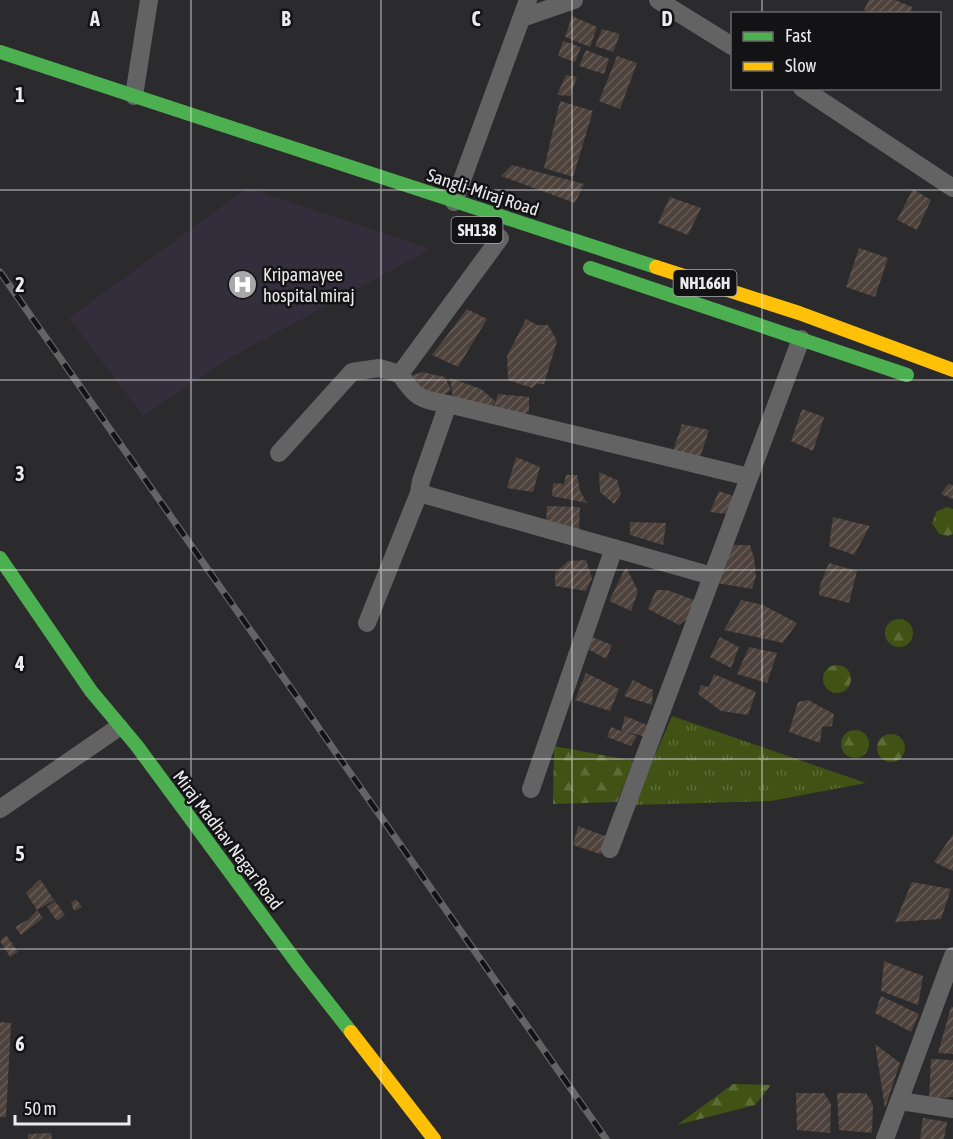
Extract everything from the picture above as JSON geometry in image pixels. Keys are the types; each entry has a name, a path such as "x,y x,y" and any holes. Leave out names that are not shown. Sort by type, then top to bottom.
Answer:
{"main road":[{"name":"Sangli-Miraj Road","path":"0,52 799,313 953,370"},
{"path":"578,264 921,380"},
{"name":"Miraj Madhav Nagar Road","path":"0,558 91,691 136,746 300,967 434,1139"}],"street":[{"path":"134,96 149,0"},
{"path":"454,202 528,0"},
{"path":"522,18 574,0"},
{"path":"658,0 731,45"},
{"path":"805,90 953,188"},
{"path":"400,374 500,238"},
{"path":"610,849 801,339"},
{"path":"279,453 352,372 379,369 400,374 410,389 422,400 448,404 749,477"},
{"path":"368,623 419,493 421,481 448,404"},
{"path":"419,493 712,576"},
{"path":"531,789 614,548"},
{"path":"0,809 119,727"},
{"path":"885,1139 949,980 953,956"},
{"path":"900,1101 953,1109"}],"shaded area":[{"name":"Kripamayee hospital miraj","path":"247,188 431,249 228,359 143,416 69,318"}],"green space":[{"path":"947,507 953,509 953,534 948,536 939,534 932,523 937,511"},
{"path":"899,619 909,623 913,633 909,643 899,647 889,643 885,633 889,623"},
{"path":"837,665 847,669 851,679 847,689 837,693 827,689 823,679 827,669"},
{"path":"672,716 866,783 771,801 634,805"},
{"path":"855,730 865,734 869,744 865,754 855,758 845,754 841,744 845,734"},
{"path":"891,734 901,738 905,748 901,758 891,762 881,758 877,748 881,738"},
{"path":"554,746 634,761 617,802 553,804"},
{"path":"733,1084 771,1085 755,1105 677,1125"}],"building":[{"path":"869,0 895,0 912,7 911,12 868,12 864,10"},
{"path":"572,16 597,27 590,47 565,37"},
{"path":"602,29 620,34 613,52 595,46"},
{"path":"563,41 581,47 575,62 558,56"},
{"path":"586,50 609,59 604,74 579,66"},
{"path":"617,56 637,63 620,109 599,101"},
{"path":"566,75 577,77 570,96 557,95"},
{"path":"560,101 593,111 573,177 544,168"},
{"path":"512,165 584,184 575,203 501,176"},
{"path":"913,189 931,200 917,230 897,220"},
{"path":"670,197 701,208 688,235 658,223"},
{"path":"859,248 888,258 875,297 846,287"},
{"path":"467,309 487,319 458,367 432,355"},
{"path":"526,319 537,325 548,325 557,341 544,384 537,384 532,388 508,380 507,356"},
{"path":"422,372 445,377 451,390 441,397 410,389 417,381 410,376"},
{"path":"450,378 481,389 496,402 486,413 454,405"},
{"path":"498,394 529,397 529,411 516,420 492,414"},
{"path":"802,409 824,417 813,451 791,441"},
{"path":"682,424 709,430 700,458 673,451"},
{"path":"516,457 540,467 533,492 507,488"},
{"path":"599,472 617,480 621,494 614,504 600,492"},
{"path":"566,475 577,475 580,491 587,503 552,496 553,483 564,484"},
{"path":"948,484 953,485 953,499 941,494"},
{"path":"719,491 736,497 727,514 710,512"},
{"path":"547,506 580,507 579,530 546,522"},
{"path":"833,517 870,526 854,555 829,546"},
{"path":"630,522 666,523 663,545 630,535"},
{"path":"729,545 750,545 756,576 752,589 717,583"},
{"path":"586,560 592,578 586,591 555,586 555,573 568,561"},
{"path":"829,563 857,571 849,603 819,595 820,585"},
{"path":"626,567 638,591 631,611 609,601"},
{"path":"656,590 667,590 697,601 694,613 679,625 648,609"},
{"path":"741,600 763,605 797,623 783,643 724,630"},
{"path":"592,637 612,645 606,659 588,649"},
{"path":"720,637 739,647 731,668 710,657"},
{"path":"749,647 777,653 767,683 737,674"},
{"path":"586,673 619,689 610,711 575,700"},
{"path":"714,674 756,692 748,715 721,711 698,694 701,685 709,687"},
{"path":"633,680 653,690 652,705 624,696"},
{"path":"808,700 834,714 832,726 822,727 820,743 789,732 798,702"},
{"path":"625,716 652,727 647,737 625,732 637,736 631,746 607,737 611,727 621,731"},
{"path":"578,826 613,839 600,854 573,845"},
{"path":"953,834 953,871 934,862"},
{"path":"40,879 54,900 37,910 26,893"},
{"path":"912,882 951,889 941,919 895,922"},
{"path":"76,899 82,907 74,911 71,903"},
{"path":"55,901 65,915 57,921 47,907"},
{"path":"37,910 43,918 21,935 15,927 29,919"},
{"path":"6,935 18,952 10,957 0,941"},
{"path":"884,961 923,976 918,1005 881,991"},
{"path":"881,996 919,1014 911,1032 875,1013"},
{"path":"951,1007 953,1007 953,1054 938,1053"},
{"path":"0,1022 11,1023 6,1117 0,1117"},
{"path":"875,1044 900,1063 885,1108"},
{"path":"931,1059 953,1060 953,1097 929,1099"},
{"path":"796,1093 824,1093 831,1104 830,1133 797,1130"},
{"path":"837,1093 866,1093 873,1104 872,1133 839,1130"},
{"path":"923,1118 947,1122 944,1139 920,1139"},
{"path":"51,1133 52,1139 28,1139 28,1134"}],"railway":[{"path":"0,272 606,1139"}],"traffic: fast":[{"path":"0,52 656,267"},
{"path":"590,268 907,375"},
{"path":"0,558 91,691 137,746 300,967 351,1032"}],"traffic: slow":[{"path":"656,267 799,313 953,370"},
{"path":"351,1032 434,1139"}],"place":[{"name":"Kripamayee hospital miraj","path":"242,284"}]}
